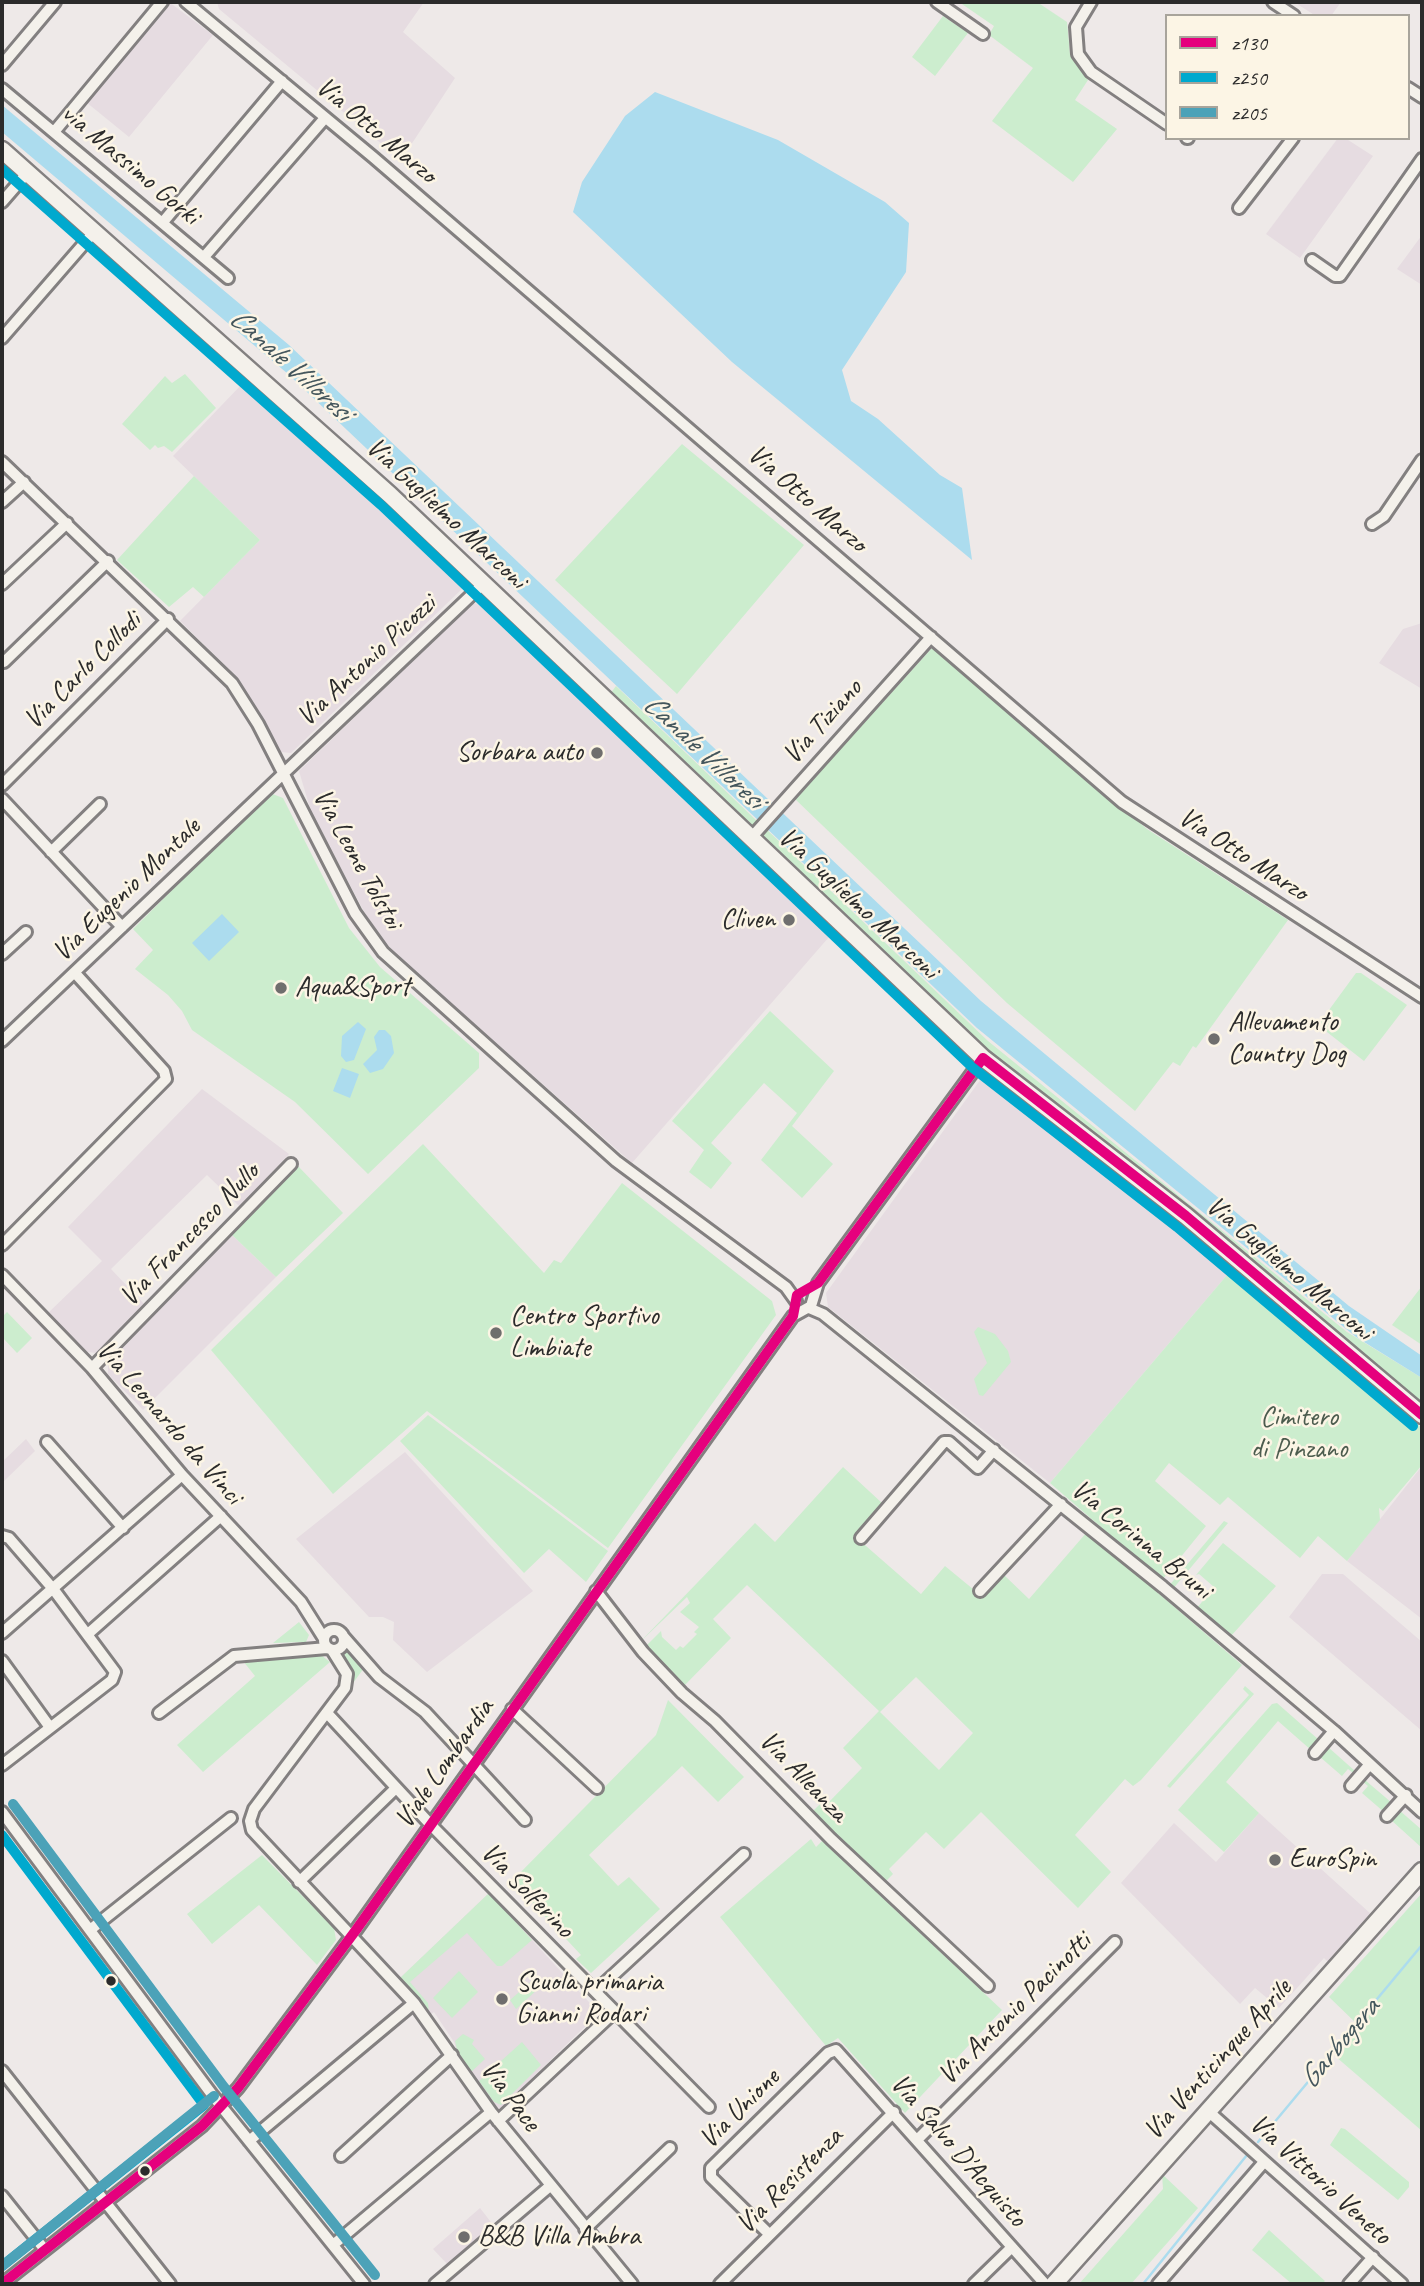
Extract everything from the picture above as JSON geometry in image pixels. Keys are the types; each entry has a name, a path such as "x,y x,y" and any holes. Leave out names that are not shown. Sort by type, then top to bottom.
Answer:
{"street":[{"path":"2,65 55,2"},
{"path":"54,132 162,2"},
{"name":"Via Otto Marzo","path":"188,2 1135,812 1422,997"},
{"path":"937,2 983,34"},
{"path":"1091,2 1076,27 1078,54 1091,72 1165,123"},
{"path":"1273,2 1291,14"},
{"path":"163,222 282,81"},
{"name":"via Massimo Gorki","path":"2,89 228,278"},
{"path":"204,257 325,118"},
{"path":"1239,208 1291,140"},
{"name":"Via Guglielmo Marconi","path":"2,150 380,486 754,834 983,1058 1186,1216 1422,1415"},
{"path":"1312,260 1339,276 1422,159"},
{"path":"2,202 29,172"},
{"path":"2,338 95,231"},
{"path":"1372,524 1384,516 1422,460"},
{"name":"Via Leone Tolstoi","path":"2,462 232,683 283,772 355,913 383,952 616,1161 804,1300"},
{"path":"2,502 24,482"},
{"path":"2,584 67,523"},
{"path":"4,662 108,561"},
{"name":"Via Antonio Picozzi","path":"283,772 483,584"},
{"name":"Via Carlo Collodi","path":"2,785 168,619"},
{"name":"Via Tiziano","path":"754,834 931,637"},
{"name":"Via Eugenio Montale","path":"2,1041 283,772"},
{"path":"2,799 122,927"},
{"path":"51,852 100,804"},
{"path":"2,954 26,932"},
{"path":"2,1245 166,1079 164,1072 75,973"},
{"path":"804,1300 983,1058"},
{"name":"Via Francesco Nullo","path":"92,1368 291,1164"},
{"name":"Via Leonardo da Vinci","path":"2,1275 92,1368 182,1475 301,1602 339,1633 379,1676 425,1712 525,1820"},
{"name":"Via Corinna Bruni","path":"804,1300 1061,1504 1273,1679 1422,1812"},
{"name":"Viale Lombardia","path":"2,2284 223,2107 351,1937 804,1300"},
{"path":"47,1442 123,1528"},
{"path":"861,1538 944,1442 949,1442 978,1468 994,1450"},
{"path":"2,1633 182,1475"},
{"path":"980,1591 1061,1504"},
{"path":"89,1633 221,1517"},
{"path":"2,1536 9,1538 54,1590 114,1669 114,1678 61,1722 49,1726 2,1765"},
{"name":"Via Alleanza","path":"596,1591 643,1652 682,1693 715,1721 831,1839 988,1986"},
{"name":"Via Leonardo da Vinci","path":"301,1602 348,1679 327,1713 254,1809 250,1819 252,1830 264,1846 351,1937"},
{"path":"159,1713 234,1656 310,1650 326,1644 341,1647 339,1633 327,1631 326,1644"},
{"path":"2,1661 49,1726"},
{"path":"512,1709 597,1788"},
{"name":"Via Solferino","path":"327,1713 430,1824 579,1977 597,1990 612,2011 624,2018 709,2107"},
{"path":"1315,1754 1334,1731"},
{"path":"1351,1786 1370,1763"},
{"path":"299,1882 397,1788"},
{"path":"1387,1816 1406,1795"},
{"path":"2,1812 7,1828 90,1930 249,2141 364,2284"},
{"path":"90,1930 231,1818"},
{"path":"597,1990 744,1854"},
{"name":"Via Venticinque Aprile","path":"1054,2284 1422,1871"},
{"name":"Via Pace","path":"351,1937 414,2003 498,2122 632,2284"},
{"name":"Via Antonio Pacinotti","path":"918,2139 1115,1942"},
{"path":"249,2141 414,2003"},
{"path":"498,2122 609,2017 612,2011"},
{"name":"Via Salvo D'Acquisto","path":"836,2050 1045,2284"},
{"name":"Via Unione","path":"769,2234 711,2177 711,2168 828,2053 836,2050"},
{"path":"341,2156 452,2055"},
{"path":"2,2071 107,2201 169,2284"},
{"name":"Via Vittorio Veneto","path":"1208,2111 1402,2284"},
{"path":"333,2245 491,2112"},
{"name":"Via Resistenza","path":"720,2284 894,2112"},
{"path":"585,2228 670,2148"},
{"path":"1158,2284 1264,2161"},
{"path":"435,2284 550,2186"},
{"path":"2,2196 45,2250"},
{"path":"974,2284 1012,2247"},
{"path":"1349,2284 1373,2257"}],"shaded area":[{"path":"169,2 213,35 129,137 86,102"},
{"path":"217,2 424,2 403,32 455,78 401,160 219,9"},
{"path":"1294,2 1341,2 1332,14 1313,14"},
{"path":"1336,140 1348,140 1373,156 1300,258 1266,234"},
{"path":"1422,235 1422,285 1397,269"},
{"path":"243,383 463,588 291,753 281,752 237,677 180,621 260,540 173,456"},
{"path":"487,602 836,929 632,1163 399,957 374,930 312,815 299,771 472,604"},
{"path":"1422,623 1422,689 1379,663 1403,629"},
{"path":"986,1072 1233,1268 1050,1483 828,1307 826,1293"},
{"path":"202,1089 289,1154 240,1207 207,1175 111,1269 146,1306 97,1353 87,1352 48,1313 102,1261 68,1227"},
{"path":"230,1233 276,1277 143,1410 108,1374 108,1364"},
{"path":"26,1439 35,1451 2,1483 2,1462"},
{"path":"405,1452 533,1591 427,1672 393,1640 394,1622 383,1617 369,1617 296,1539"},
{"path":"1422,1466 1422,1619 1347,1561"},
{"path":"1322,1574 1343,1574 1422,1642 1422,1731 1289,1617"},
{"path":"1259,1813 1371,1914 1328,1962 1324,1958 1279,2008 1255,1988 1240,2004 1121,1883 1174,1823 1216,1862"},
{"name":"Scuola primaria Gianni Rodari","path":"489,1893 599,2013 500,2109 492,2103 458,2055 454,2042 434,2012 430,2015 400,1978"},
{"name":"B&B Villa Ambra","path":"480,2208 494,2226 449,2266 433,2249"}],"green space":[{"path":"959,2 1037,2 1067,22 1070,54 1088,80 1075,100 1117,129 1073,182 992,121 1033,68 989,35 994,26"},
{"path":"943,16 968,33 935,76 912,57"},
{"path":"185,374 216,408 172,452 164,446 158,448 155,445 150,450 122,424 165,376 172,383"},
{"path":"682,444 804,545 677,694 555,580"},
{"path":"194,476 260,540 204,597 193,587 169,607 117,560"},
{"path":"932,648 1147,829 1288,920 1196,1048 1193,1046 1180,1066 1173,1062 1135,1111 1007,1003 795,799"},
{"path":"616,686 759,823 752,830 610,694"},
{"name":"Aqua&Sport","path":"270,793 283,798 349,928 380,967 479,1053 479,1068 368,1174 295,1102 192,1030 182,1011 168,995 135,969 153,950 133,929"},
{"path":"763,826 988,1041 1347,1332 1422,1378 1422,1409 995,1062 756,834"},
{"path":"1356,973 1361,973 1407,1005 1364,1061 1318,1025"},
{"path":"770,1011 834,1071 792,1126 833,1164 802,1198 761,1160 797,1113 764,1083 711,1143 732,1163 711,1189 689,1172 704,1150 672,1121"},
{"name":"Centro Sportivo Limbiate","path":"423,1144 544,1273 554,1260 561,1263 622,1183 772,1301 776,1315 608,1548 427,1411 333,1494 211,1350"},
{"path":"298,1166 343,1213 276,1277 230,1233"},
{"name":"Cimitero di Pinzano","path":"1233,1268 1293,1316 1422,1428 1422,1465 1383,1511 1379,1508 1380,1520 1347,1561 1318,1536 1300,1558 1228,1497 1220,1505 1169,1463 1155,1481 1206,1526 1162,1580 1050,1483"},
{"path":"1422,1286 1422,1345 1392,1325"},
{"path":"7,1312 32,1338 17,1353 2,1337 2,1317"},
{"path":"978,1327 995,1334 1008,1351 1011,1362 983,1396 979,1395 974,1379 987,1363 974,1332"},
{"path":"428,1415 608,1551 586,1582 549,1549 524,1573 400,1441"},
{"path":"843,1467 882,1503 858,1539 921,1594 945,1566 979,1594 1004,1575 1029,1599 1087,1532 1242,1665 1141,1780 1133,1786 1125,1779 1075,1835 1111,1872 1078,1908 981,1812 944,1849 926,1832 889,1869 893,1874 884,1883 812,1812 824,1800 828,1803 862,1768 843,1748 879,1711 747,1585 713,1619 731,1638 682,1688 644,1648 661,1631 662,1637 676,1650 680,1646 683,1648 697,1634 694,1632 699,1627 680,1612 690,1603 687,1597 639,1643 755,1523 775,1542","holes":["916,1677 973,1733 939,1770 880,1712"]},
{"path":"1224,1521 1228,1523 1172,1590 1168,1587"},
{"path":"1223,1543 1276,1586 1231,1636 1197,1608 1214,1587 1199,1574 1196,1575"},
{"path":"299,1622 309,1635 306,1642 273,1643"},
{"path":"346,1646 364,1668 348,1690 337,1654"},
{"path":"311,1653 321,1655 330,1662 203,1772 177,1745 255,1676 243,1661"},
{"path":"1245,1686 1254,1694 1170,1788 1167,1786 1249,1695 1243,1689"},
{"path":"668,1700 744,1777 718,1802 682,1766 589,1855 618,1886 629,1877 660,1909 591,1973 576,1959 581,1955 512,1881 656,1735"},
{"path":"1277,1703 1319,1740 1311,1750 1278,1721 1226,1782 1259,1813 1224,1852 1178,1810 1272,1704"},
{"path":"1328,1747 1355,1771 1353,1773 1348,1769 1342,1776 1320,1757"},
{"path":"1365,1780 1392,1803 1384,1812 1362,1793 1368,1786 1363,1782"},
{"path":"1399,1810 1422,1830 1422,1848 1391,1820"},
{"path":"811,1839 816,1847 822,1841 1002,2010 905,2113 838,2038 826,2046 720,1917"},
{"path":"262,1855 334,1928 336,1940 317,1965 259,1905 212,1944 187,1914"},
{"path":"489,1893 532,1940 502,1966 497,1966 467,1933 410,1982 428,2003 429,2013 400,1978"},
{"path":"1422,1893 1422,2131 1335,2056 1357,2024 1329,1997"},
{"path":"459,1971 478,1992 452,2018 433,1998"},
{"path":"533,1980 539,1988 516,2009 510,2000"},
{"path":"463,2034 474,2040 472,2044 485,2059 471,2072 458,2054 455,2041"},
{"path":"522,2042 541,2065 501,2105 494,2102 479,2081"},
{"path":"1341,2128 1409,2182 1409,2187 1398,2200 1330,2145"},
{"path":"1162,2174 1198,2208 1131,2284 1079,2284 1163,2189"},
{"path":"1269,2230 1325,2281 1322,2284 1292,2284 1252,2250"}],"water":[{"path":"655,92 778,140 885,202 909,223 906,272 842,370 851,401 878,419 940,475 962,488 972,560 732,362 573,212 582,182 625,116"},
{"name":"Canale Villoresi","path":"2,105 289,345 981,1001 1349,1306 1422,1356 1422,1378 1356,1337 977,1028 288,374 2,132"},
{"path":"222,914 239,932 209,961 192,943"},
{"path":"358,1022 366,1029 354,1060 346,1062 341,1056 342,1036"},
{"path":"379,1030 385,1030 391,1036 394,1053 383,1069 370,1073 363,1064 377,1050 374,1037"},
{"path":"342,1068 359,1074 350,1098 333,1091"}],"waterway":[{"name":"Garbogera","path":"1258,2142 1422,1945"},
{"name":"Garbogera","path":"1143,2284 1247,2155"}],"transit line":[{"name":"z250","path":"2,169 381,505 973,1068 1177,1227 1413,1426"},
{"name":"z130","path":"983,1058 1186,1216 1422,1415"},
{"name":"z130","path":"2,2284 202,2126 238,2088 356,1930 793,1316 797,1295 818,1283 983,1058"},
{"name":"z205","path":"13,1804 224,2087 375,2275"},
{"name":"z250","path":"2,1835 204,2105 2,2266"},
{"name":"z205","path":"2,2266 214,2096"}],"place":[{"name":"Sorbara auto","path":"597,753"},
{"name":"Cliven","path":"789,920"},
{"name":"Aqua&Sport","path":"281,988"},
{"name":"Allevamento Country Dog","path":"1214,1039"},
{"name":"Centro Sportivo Limbiate","path":"496,1333"},
{"name":"EuroSpin","path":"1275,1860"},
{"name":"Scuola primaria Gianni Rodari","path":"502,1999"},
{"name":"B&B Villa Ambra","path":"464,2237"}]}
